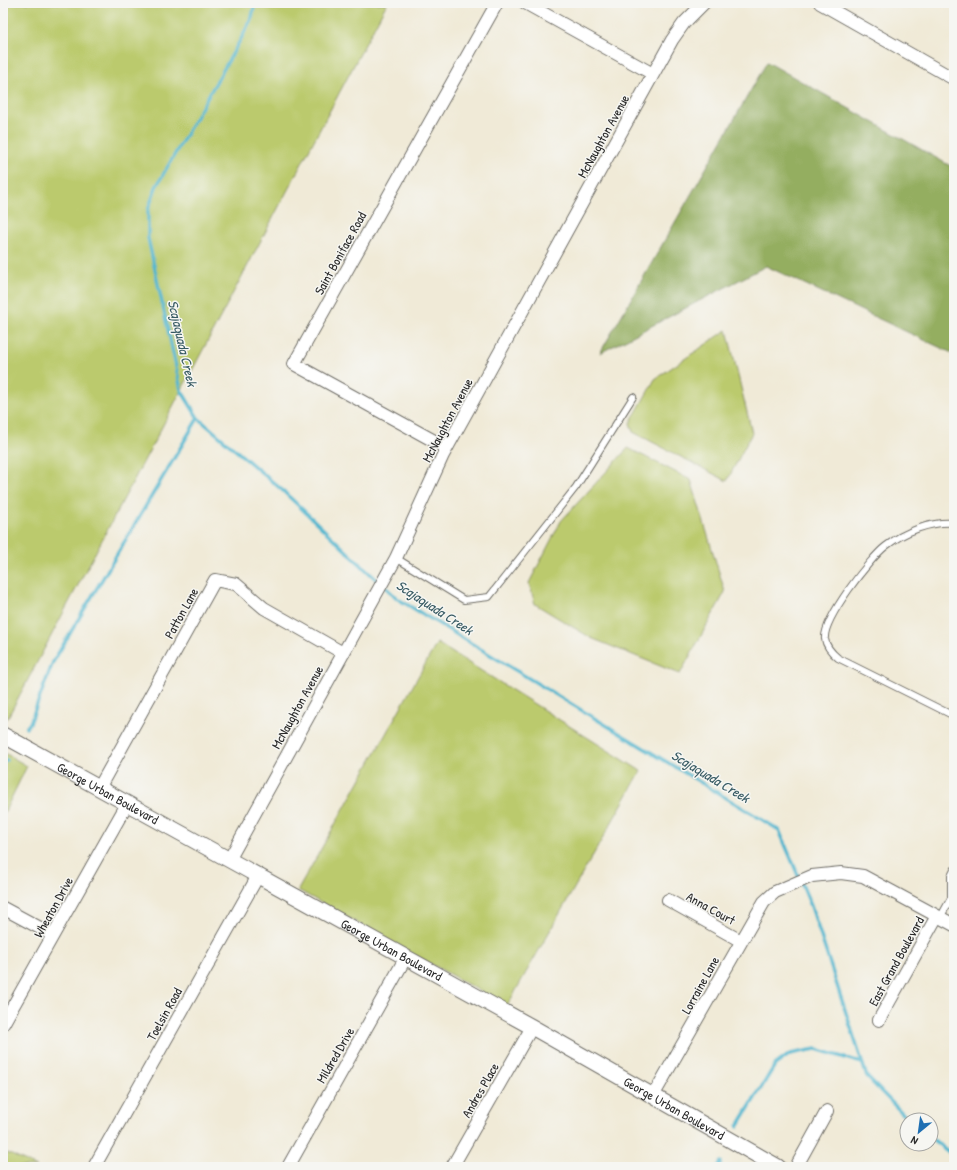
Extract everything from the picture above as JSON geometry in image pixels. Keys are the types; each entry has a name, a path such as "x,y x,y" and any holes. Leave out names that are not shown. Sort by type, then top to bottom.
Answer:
{"street":[{"name":"Saint Boniface Road","path":"447,448 294,364 497,3"},
{"path":"525,3 653,74"},
{"name":"McNaughton Avenue","path":"229,860 396,558 447,448 653,74 672,40 684,23 704,3"},
{"path":"820,3 954,79"},
{"name":"Patton Lane","path":"100,788 215,580 236,584 264,608 343,653"},
{"name":"George Urban Boulevard","path":"3,735 532,1027 778,1167"},
{"name":"Wheaton Drive","path":"3,1024 127,804"},
{"name":"Lorraine Lane","path":"653,1096 764,902 780,890 812,876 842,873 863,876 939,917"},
{"name":"Toelsin Road","path":"94,1167 258,876"},
{"name":"Anna Court","path":"668,900 741,941"},
{"path":"3,908 53,935"},
{"path":"939,917 954,925"},
{"name":"East Grand Boulevard","path":"879,1020 939,917"},
{"name":"Mildred Drive","path":"288,1167 406,957"},
{"name":"Andres Place","path":"452,1167 532,1027"},
{"path":"796,1167 827,1111"}],"lane":[{"path":"396,558 464,600 489,596 576,487 633,397"},
{"path":"954,523 939,523 924,527 887,545 863,569 843,599 826,630 825,638 828,648 838,658 954,716"},
{"path":"939,917 952,897 951,876 954,870"}],"green space":[{"path":"10,3 387,3 7,719 3,717 3,15"},
{"path":"767,62 954,168 954,354 766,266 600,353"},
{"path":"727,330 752,433 727,481 633,432 630,423 655,379"},
{"path":"628,448 691,480 725,592 680,674 591,638 535,604 529,583 561,521"},
{"path":"437,643 641,771 507,1006 298,890"},
{"path":"3,752 27,766 3,815"},
{"path":"3,1151 37,1167 3,1167"}],"waterway":[{"name":"Scajaquada Creek","path":"255,3 252,17 242,37 156,187 148,210 148,238 181,390 198,418 282,490 379,582"},
{"path":"26,728 30,723 53,662 198,418"},
{"name":"Scajaquada Creek","path":"384,586 398,599 779,830 811,906 867,1077 901,1112"},
{"path":"3,762 7,760"},
{"path":"738,1126 775,1065 790,1054 816,1049 862,1063"},
{"name":"Scajaquada Creek","path":"939,1144 954,1156"},
{"path":"718,1167 721,1162"}]}
